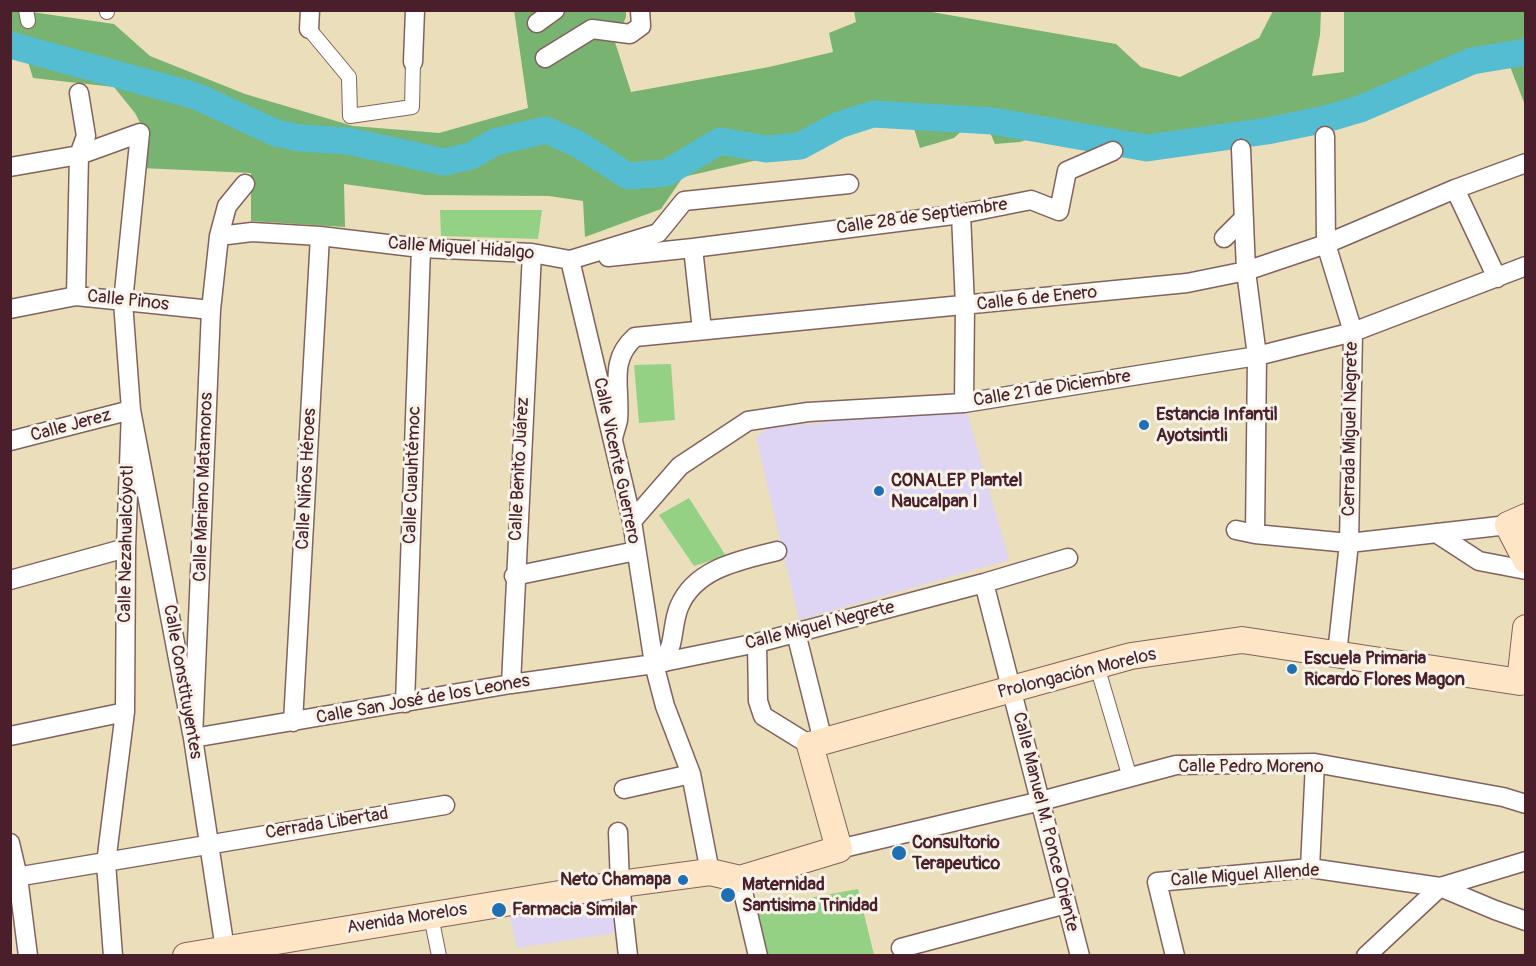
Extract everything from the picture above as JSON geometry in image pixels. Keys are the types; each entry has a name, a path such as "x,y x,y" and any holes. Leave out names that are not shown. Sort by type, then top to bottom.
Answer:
{"main road":[{"path":"1517,521 1526,560"},
{"path":"1523,683 1526,628"},
{"name":"Prolongación Morelos","path":"817,743 1131,656 1242,640 1523,683"},
{"path":"817,743 839,849"},
{"name":"Avenida Morelos","path":"186,956 225,952 620,884 710,872 740,879 839,849"}],"street":[{"path":"310,20 350,77 350,116 412,108 415,10"},
{"path":"537,23 555,10"},
{"path":"544,58 592,29 630,34 641,26 640,10"},
{"path":"76,296 79,155 86,136 79,93"},
{"path":"86,136 140,133"},
{"path":"10,168 79,155 140,133"},
{"name":"Calle Nezahualcóyotl","path":"113,956 105,864 125,712 126,548 131,410 123,302 140,133"},
{"name":"Cerrada Miguel Negrete","path":"1325,135 1326,244 1353,332 1349,543 1337,654"},
{"path":"1241,149 1246,271 1257,356 1255,534"},
{"name":"Calle 28 de Septiembre","path":"570,260 693,249 961,214 1031,200 1059,211 1067,171 1113,151"},
{"name":"Calle 6 de Enero","path":"613,439 618,420 617,367 626,346 635,338 1187,283 1246,271 1326,244 1455,189 1526,163"},
{"name":"Calle Mariano Matamoros","path":"193,738 211,310 219,236 227,206 245,184"},
{"name":"Calle Miguel Hidalgo","path":"219,236 252,232 321,236 421,248 532,253 570,260 658,233 684,201 849,184"},
{"path":"1455,189 1497,278"},
{"path":"961,214 965,306 964,403"},
{"path":"1224,238 1244,218"},
{"name":"Calle Niños Héroes","path":"293,722 321,236"},
{"name":"Calle Cuauhtémoc","path":"405,703 421,248"},
{"path":"693,249 702,330"},
{"name":"Calle Benito Juárez","path":"510,684 532,253"},
{"name":"Calle Vicente Guerrero","path":"570,260 632,521 665,706 691,774 710,872"},
{"name":"Calle 21 de Diciembre","path":"632,521 680,466 748,420 808,412 964,403 1257,356 1353,332 1526,266"},
{"name":"Calle Pinos","path":"10,309 76,296 211,310"},
{"name":"Calle Jerez","path":"10,441 131,410"},
{"name":"Calle Constituyentes","path":"131,410 193,738 225,952"},
{"path":"1236,530 1255,534 1349,543 1517,521"},
{"path":"1436,533 1479,561 1526,570"},
{"path":"10,580 126,548"},
{"path":"514,576 636,551"},
{"path":"659,663 671,643 679,606 695,584 706,575 726,566 777,551"},
{"name":"Calle Miguel Negrete","path":"659,663 757,643 984,583 1068,558"},
{"name":"Calle Manuel M. Ponce Oriente","path":"984,583 1080,956"},
{"path":"795,633 817,743"},
{"path":"757,643 758,701 763,716 817,743"},
{"name":"Calle San José de los Leones","path":"193,738 510,684 659,663"},
{"path":"1097,666 1130,777"},
{"path":"10,736 125,712"},
{"path":"1310,868 1315,764"},
{"name":"Calle Pedro Moreno","path":"839,849 1041,801 1176,765 1315,764 1503,796 1526,804"},
{"path":"624,789 691,774"},
{"name":"Cerrada Libertad","path":"14,878 445,805"},
{"path":"618,832 620,884 628,956"},
{"path":"10,843 28,956"},
{"path":"1366,956 1440,887 1526,861"},
{"name":"Calle Miguel Allende","path":"1175,956 1157,882 1310,868 1440,887"},
{"path":"740,879 758,956"},
{"path":"1440,887 1526,921"},
{"path":"901,948 1066,904"},
{"path":"431,916 439,956"}],"shaded area":[{"name":"CONALEP Plantel Naucalpan I","path":"966,408 1009,560 799,620 756,437 768,428"},
{"path":"610,896 616,933 517,948 509,913"}],"green space":[{"path":"514,10 626,11 626,17 615,42 631,92 769,67 833,52 829,33 856,22 854,11 926,11 1116,44 1141,67 1180,77 1259,38 1273,11 1321,11 1320,35 1312,76 1344,72 1344,11 1525,11 1525,105 1502,46 1435,69 1350,112 1250,123 1165,139 1078,123 1020,142 995,144 989,130 968,125 954,138 920,148 909,112 873,119 801,150 683,177 661,209 585,237 583,201 549,196 425,195 344,184 345,227 251,221 251,173 141,168 144,130 135,113 114,87 33,78 27,59 11,56 10,11 25,11 114,24 150,56 245,94 353,126 439,133 528,108"},
{"path":"440,210 542,210 538,239 441,236"},
{"path":"671,364 675,420 639,423 634,365"},
{"path":"689,498 726,556 694,566 659,515"},
{"path":"858,889 874,955 759,955 748,909"}],"waterway":[{"path":"10,45 196,96 276,133 300,138 348,141 444,162 471,156 495,142 546,130 578,144 628,176 666,173 720,141 766,149 800,146 839,125 873,114 993,121 1147,148 1267,131 1326,119 1360,109 1472,61 1526,52"}],"place":[{"name":"Estancia Infantil Ayotsintli","path":"1144,425"},
{"name":"CONALEP Plantel Naucalpan I","path":"879,491"},
{"name":"Escuela Primaria Ricardo Flores Magon","path":"1292,669"},
{"name":"Consultorio Terapeutico","path":"899,853"},
{"name":"Neto Chamapa","path":"683,880"},
{"name":"Maternidad Santisima Trinidad","path":"728,895"},
{"name":"Farmacia Similar","path":"499,910"}]}
